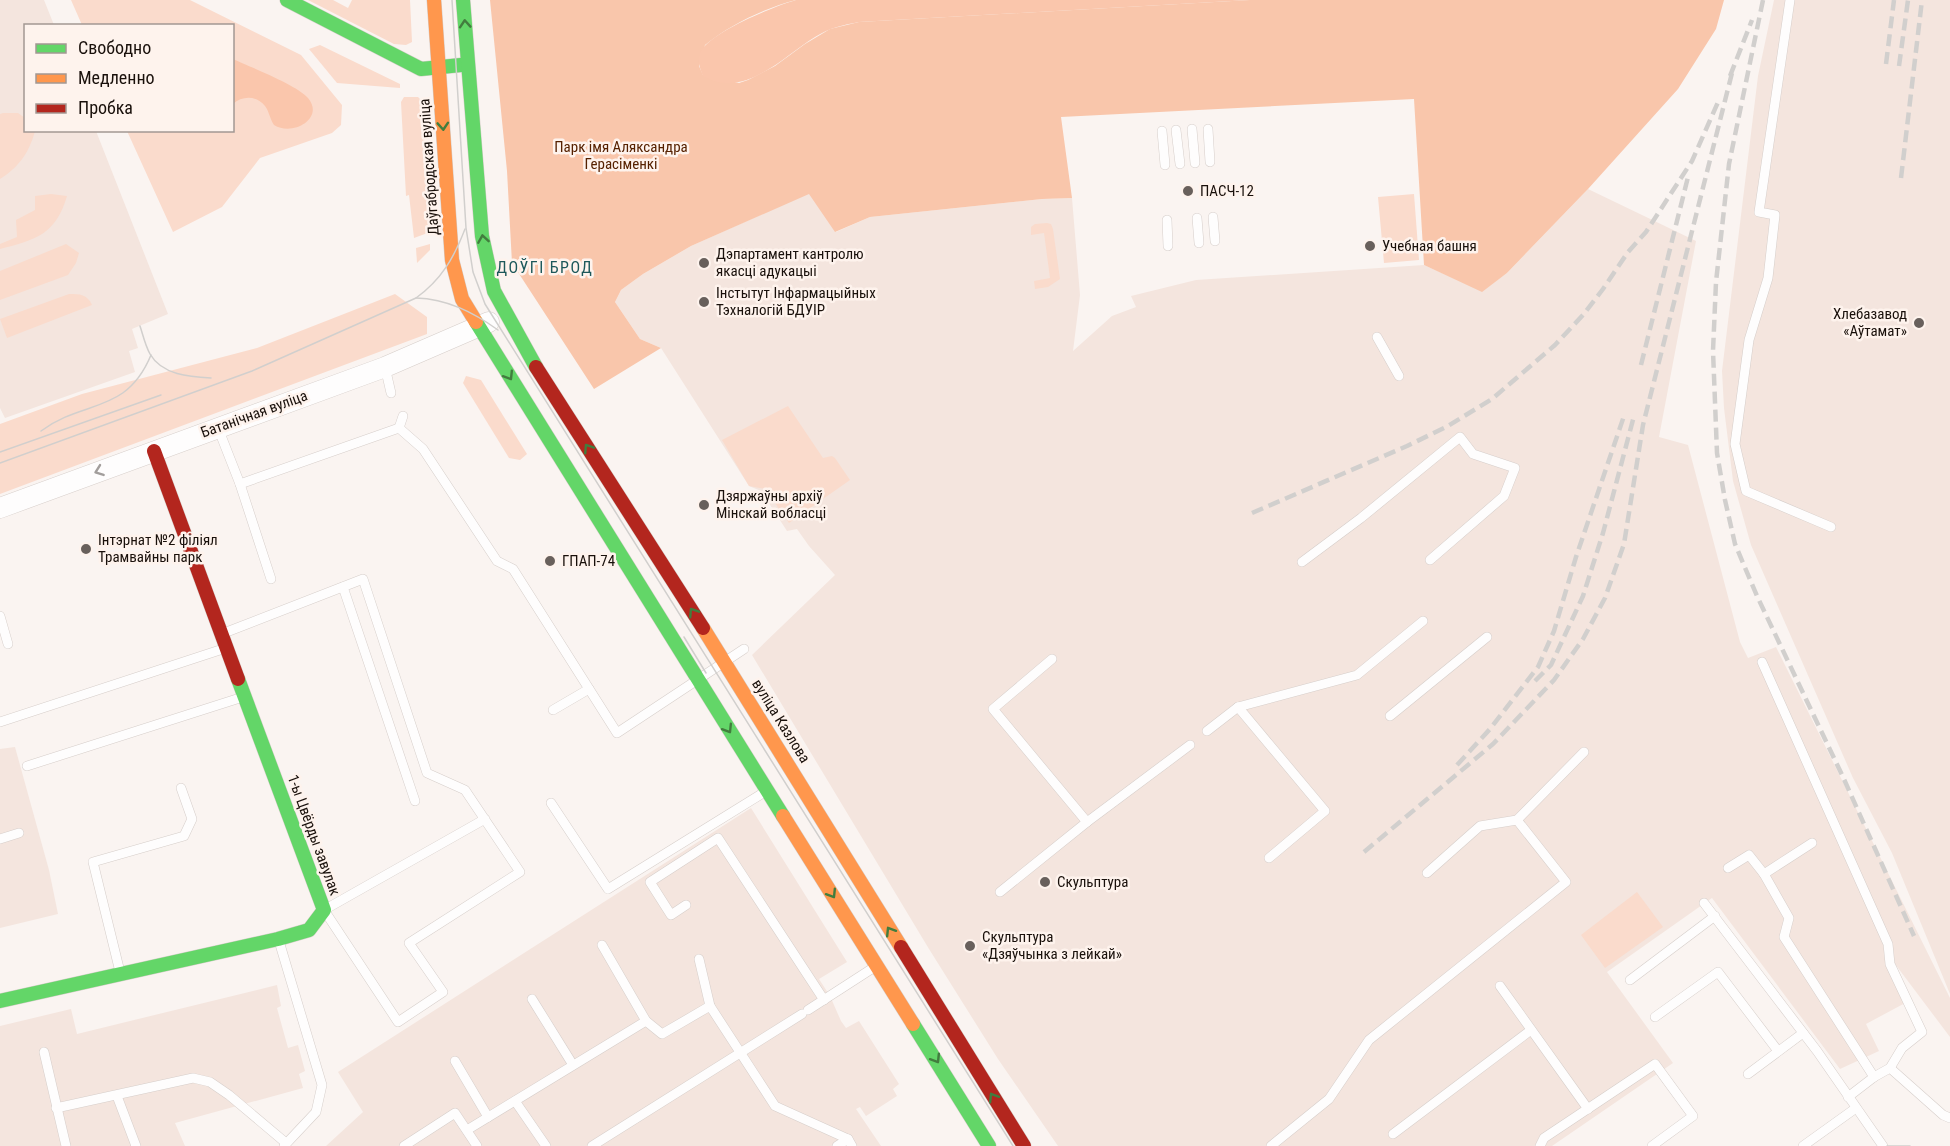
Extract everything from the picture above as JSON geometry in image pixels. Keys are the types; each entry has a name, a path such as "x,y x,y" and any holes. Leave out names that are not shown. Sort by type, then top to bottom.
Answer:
{"main road":[{"path":"287,0 421,69 468,65"},
{"name":"Даўгабродская вуліца","path":"434,0 452,260 462,299 478,326"},
{"path":"463,0 482,236 494,291 506,315"},
{"name":"вуліца Казлова","path":"506,315 538,370 725,662 992,1134"},
{"name":"вуліца Казлова","path":"478,326 878,966 992,1134 1024,1146"},
{"name":"1-ы Цвёрды завулак","path":"0,1001 278,939 309,930 324,910 154,451"}],"street":[{"name":"Батанічная вуліца","path":"0,508 384,367 506,315"}],"lane":[{"path":"1790,0 1759,212 1774,215 1768,278 1749,340 1735,444 1746,491 1831,527"},
{"path":"1192,129 1195,163"},
{"path":"1208,129 1210,162"},
{"path":"1176,130 1180,164"},
{"path":"1162,131 1165,165"},
{"path":"1213,217 1215,241"},
{"path":"1197,218 1199,243"},
{"path":"1167,220 1168,246"},
{"path":"1377,337 1399,376"},
{"path":"384,367 391,393"},
{"path":"399,428 403,416"},
{"path":"218,428 240,484 271,579"},
{"path":"399,428 423,449 497,561 513,569 617,733 744,649"},
{"path":"240,484 399,428"},
{"path":"1302,562 1361,518 1460,437 1473,454 1515,468 1504,496 1430,560"},
{"path":"0,722 225,640 363,579 427,773 465,790 485,819 520,872 409,943 443,992 398,1022 324,910 485,819"},
{"path":"343,586 415,801"},
{"path":"0,616 8,644"},
{"path":"1207,731 1238,707 1358,675 1424,621"},
{"path":"1390,716 1487,637"},
{"path":"1052,659 993,709 1087,822"},
{"path":"1762,663 1888,944 1890,964 1922,1032 1902,1048 1890,1068 1848,1097"},
{"path":"553,710 588,689"},
{"path":"27,766 245,697"},
{"path":"1238,707 1325,811 1269,858"},
{"path":"1000,892 1190,744"},
{"path":"1427,873 1480,826 1517,820 1584,752"},
{"path":"120,974 93,862 184,836 192,819 181,788"},
{"path":"551,803 608,889 767,790"},
{"path":"1271,1146 1329,1099 1368,1040 1566,882 1517,820"},
{"path":"0,839 19,833"},
{"path":"686,905 671,915 650,882 718,838 824,1000"},
{"path":"1764,874 1812,843"},
{"path":"1728,868 1749,855 1764,874 1789,918 1784,937 1874,1077"},
{"path":"1704,903 1803,1033 1883,1146"},
{"path":"1630,980 1715,916"},
{"path":"56,1108 193,1078 210,1082 229,1095 285,1145 316,1113 322,1085 278,939"},
{"path":"602,945 646,1021 662,1034 710,1006"},
{"path":"699,959 710,1006 775,1106 850,1143"},
{"path":"592,1146 878,966"},
{"path":"1655,1017 1718,972 1778,1051"},
{"path":"1500,986 1588,1109"},
{"path":"532,999 573,1065"},
{"path":"467,1130 646,1021"},
{"path":"1393,1134 1531,1030"},
{"path":"1748,1074 1803,1033"},
{"path":"44,1052 66,1146"},
{"path":"455,1061 488,1117"},
{"path":"1540,1146 1544,1138 1655,1064 1693,1116 1652,1146"},
{"path":"1890,1068 1943,1115 1950,1118"},
{"path":"117,1096 136,1146"},
{"path":"515,1101 546,1146"},
{"path":"1803,1146 1856,1108"},
{"path":"404,1146 455,1113 477,1146"},
{"path":"837,1146 850,1143"}],"shaded area":[{"path":"0,0 44,0 54,24 24,24 24,132 96,132 168,314 132,329 138,348 129,351 135,372 5,418 0,408"},
{"path":"71,0 190,0 301,55 342,105 341,125 332,133 260,158 222,207 173,232 127,132 234,132 234,24 82,24"},
{"path":"308,0 333,0 348,8 352,0 410,0 412,42 406,45 394,44"},
{"path":"796,0 1250,0 859,22 836,27 820,34 762,73 748,79 734,83 719,82 703,76 699,56 715,37 759,14"},
{"name":"Хлебазавод «Аўтамат»","path":"1774,0 1950,0 1950,994 1892,853 1853,778 1751,545 1733,481 1722,371 1758,76"},
{"path":"320,45 400,84 400,88 337,83 309,49"},
{"path":"234,59 284,82 302,93 308,98 313,112 305,124 290,129 282,128 274,125 261,102 253,98 241,99 234,103"},
{"path":"404,97 418,97 421,100 433,231 414,238 409,195 406,196 401,102"},
{"path":"18,113 24,117 24,132 35,132 22,159 13,170 0,179 0,114"},
{"path":"1588,189 1696,241 1659,437 1688,445 1740,642 1748,658 1776,647 1950,998 1950,1037 1886,952 1907,1002 1866,1024 1879,1051 1840,1069 1712,898 1607,972 1673,1063 1552,1146 1058,1146 998,1059 929,949 752,655 835,575 797,529 787,531 761,491 749,486 661,348 640,339 615,302 621,290 643,274 691,246 809,193 836,232 870,217 1042,199 1072,198 1080,295 1073,351 1112,316 1136,307 1131,296 1196,280 1424,265 1482,291 1507,273"},
{"path":"51,194 67,196 57,219 50,227 34,238 0,249 0,244 17,237 16,220 35,210 35,196"},
{"path":"1414,194 1419,260 1384,263 1378,197"},
{"path":"1035,224 1051,224 1053,229 1060,279 1048,287 1035,289 1034,281 1050,278 1044,233 1031,235 1031,227"},
{"path":"66,244 79,253 68,275 0,300 0,271"},
{"path":"430,244 430,250 417,263 416,248"},
{"path":"69,294 83,295 92,305 7,338 0,319"},
{"path":"395,294 427,317 427,334 0,494 0,424 82,394 257,348"},
{"path":"466,376 481,380 527,454 520,460 509,458 463,383"},
{"path":"788,406 823,458 832,456 835,458 850,480 789,523 765,489 749,486 722,440"},
{"path":"15,747 49,870 58,914 0,928 0,749"},
{"path":"751,808 847,962 819,979 830,996 841,1021 846,1028 859,1021 899,1084 893,1089 897,1096 866,1116 860,1107 856,1109 881,1146 326,1146 363,1112 338,1072"},
{"path":"1637,892 1663,927 1605,968 1581,935"},
{"path":"277,985 281,1006 277,1008 288,1048 298,1045 305,1071 299,1074 303,1088 175,1123 185,1146 0,1146 0,1026 71,1009 77,1034"}],"green space":[{"name":"Парк імя Аляксандра Герасіменкі","path":"490,0 796,0 772,7 749,18 726,30 705,45 699,66 703,75 739,83 775,66 830,29 859,22 1250,0 1724,0 1716,29 1678,89 1588,189 1507,273 1482,292 1424,265 1414,99 1061,117 1072,198 1042,199 870,217 835,232 809,194 691,246 643,274 621,290 615,302 640,339 661,348 594,389 512,263 507,171"}],"tram line":[{"path":"452,0 466,228 473,272 485,304 1013,1146"},
{"path":"0,463 252,371 416,298 433,284 446,268 465,229"},
{"path":"416,298 449,304 498,330"},
{"path":"140,326 145,344 155,361 177,374 211,378"},
{"path":"41,431 57,421 117,397 129,388 141,374 151,355"},
{"path":"0,452 161,395"},
{"path":"684,637 706,673"},
{"path":"1887,1146 1910,1146"}],"railway":[{"path":"1763,0 1729,164 1716,282 1713,351 1717,453 1735,544 1914,936"},
{"path":"1886,64 1894,0"},
{"path":"1899,66 1908,0"},
{"path":"1901,178 1922,0"},
{"path":"1730,76 1752,20"},
{"path":"1364,852 1493,744 1554,680 1583,639 1605,598 1624,544 1643,425 1733,69"},
{"path":"1252,513 1448,426 1492,399 1555,345 1583,315 1628,252 1646,232 1692,161 1719,100"},
{"path":"1641,365 1689,173"},
{"path":"1457,765 1490,729 1538,667 1554,631 1576,557 1625,413"},
{"path":"1535,681 1551,665 1583,596 1603,533 1634,416"}],"traffic: fast":[{"path":"287,0 421,69 461,65"},
{"path":"463,0 482,236 494,291 536,367"},
{"path":"476,322 783,816"},
{"path":"0,1001 278,939 309,930 324,910 238,679"},
{"path":"913,1024 989,1146"}],"traffic: slow":[{"path":"434,0 452,260 462,299 476,322"},
{"path":"703,628 901,947"},
{"path":"783,816 913,1024"}],"traffic: jam":[{"path":"536,367 703,628"},
{"path":"154,451 238,679"},
{"path":"901,947 1024,1146"}],"place":[{"name":"ПАСЧ-12","path":"1188,191"},
{"name":"Учебная башня","path":"1370,246"},
{"name":"Дэпартамент кантролю якасці адукацыі","path":"704,263"},
{"name":"Інстытут Інфармацыйных Тэхналогій БДУІР","path":"704,302"},
{"name":"Хлебазавод «Аўтамат»","path":"1919,323"},
{"name":"Дзяржаўны архіў Мінскай вобласці","path":"704,505"},
{"name":"Інтэрнат №2 філіял Трамвайны парк","path":"86,549"},
{"name":"ГПАП-74","path":"550,561"},
{"name":"Скульптура","path":"1045,882"},
{"name":"Скульптура «Дзяўчынка з лейкай»","path":"970,946"}],"district":[{"name":"ДОЎГІ БРОД","path":"545,267"}]}
